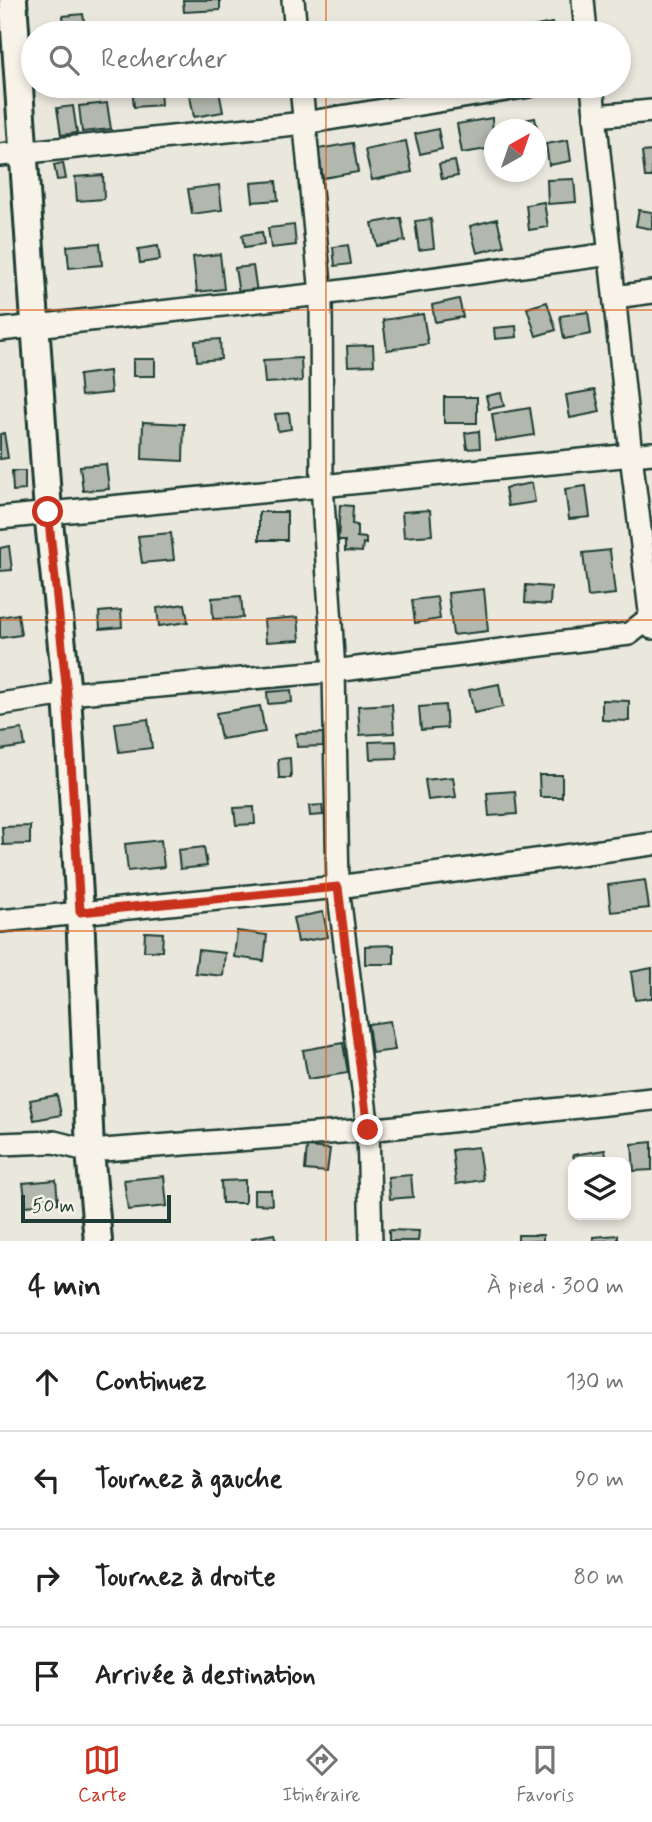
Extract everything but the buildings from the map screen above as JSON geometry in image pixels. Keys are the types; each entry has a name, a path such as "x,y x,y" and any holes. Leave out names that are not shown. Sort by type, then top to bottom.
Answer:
{"street":[{"path":"13,0 11,153 36,326 48,512 67,694 90,1152 98,1241"},
{"path":"293,0 295,21"},
{"path":"583,0 585,21"},
{"path":"301,98 321,294 322,485 334,671 338,887 368,1130 371,1241"},
{"path":"11,153 304,123 457,98"},
{"path":"0,704 67,694 334,671 629,634 652,620 641,454 615,296 593,98"},
{"path":"595,116 652,111"},
{"path":"0,330 321,294 610,254"},
{"path":"615,296 652,292"},
{"path":"0,518 641,454"},
{"path":"0,921 338,887 652,844"},
{"path":"0,1144 54,1142 90,1152 368,1130 652,1100"}],"route":[{"path":"48,512 67,694 80,912 338,887 368,1130"}]}
